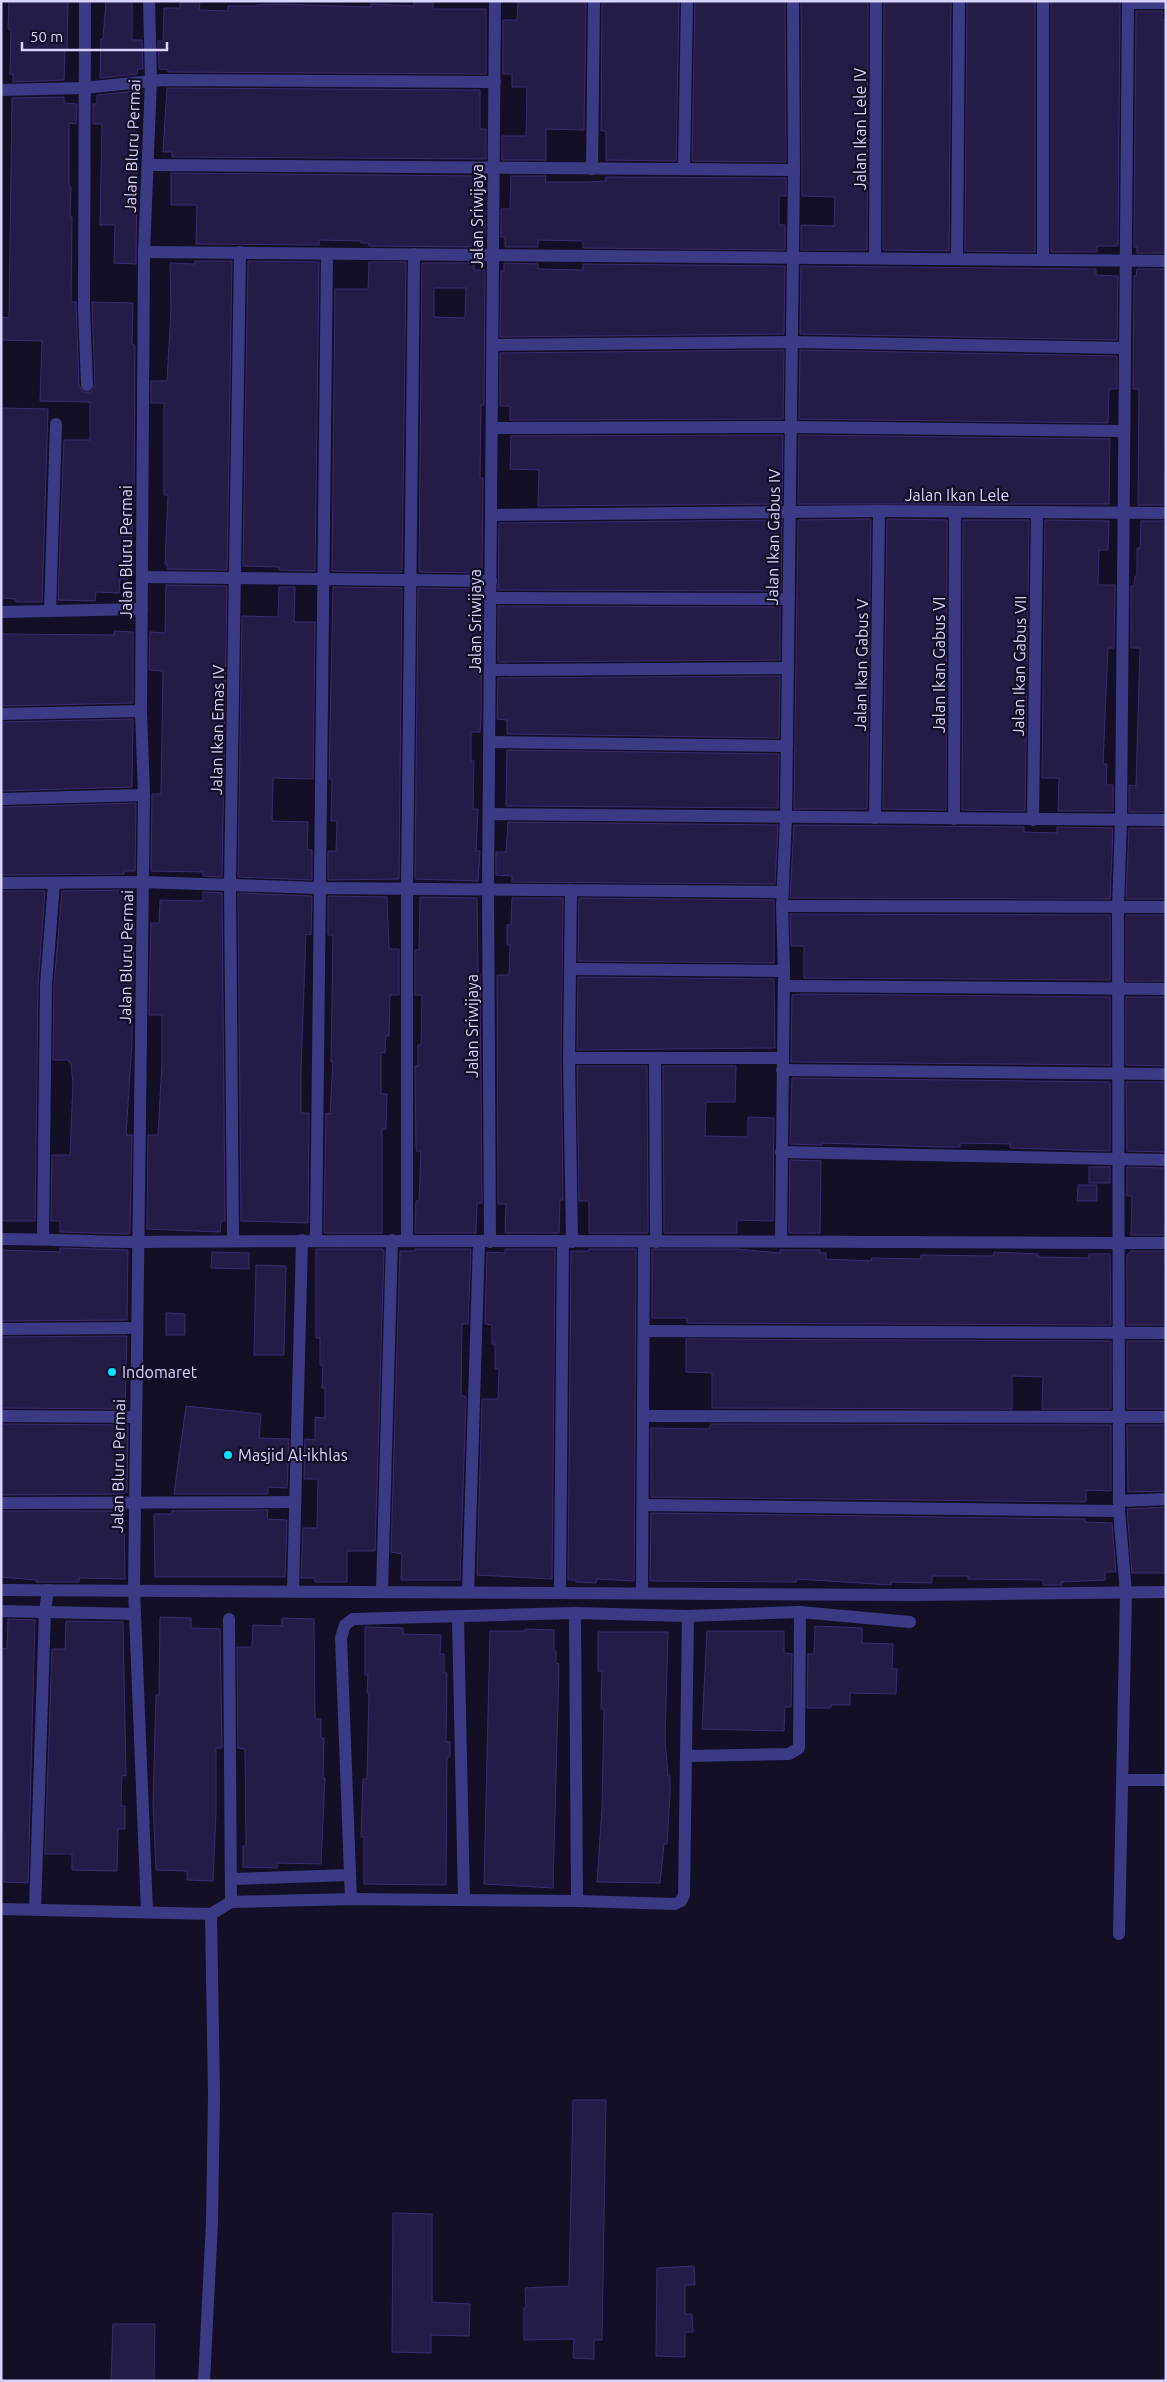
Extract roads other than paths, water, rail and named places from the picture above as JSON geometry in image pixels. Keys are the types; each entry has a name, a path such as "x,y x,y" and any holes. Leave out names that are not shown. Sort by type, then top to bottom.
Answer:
{"street":[{"path":"84,1 84,309 87,385"},
{"name":"Jalan Bluru Permai","path":"147,1912 134,1589 134,1503 144,795 141,711 144,252 152,80 149,1"},
{"name":"Jalan Sriwijaya","path":"468,1592 484,1242 491,670 495,1"},
{"path":"592,169 594,1"},
{"path":"684,168 687,1"},
{"name":"Jalan Ikan Gabus IV","path":"781,1240 780,1152 784,986 782,892 786,817 794,170 793,1"},
{"name":"Jalan Ikan Lele IV","path":"875,257 876,1"},
{"path":"957,259 959,1"},
{"path":"1043,1 1043,259"},
{"path":"1119,1934 1126,1593 1119,1506 1118,1334 1120,1243 1118,1160 1120,990 1118,908 1121,821 1128,2 1166,4"},
{"path":"1,90 83,88 152,80 495,82"},
{"path":"149,165 794,170"},
{"path":"144,252 1166,261"},
{"name":"Jalan Ikan Emas IV","path":"233,1240 230,885 237,577 240,252"},
{"path":"316,1240 321,579 327,254"},
{"path":"407,1241 407,887 414,254"},
{"path":"493,345 792,342 1125,348"},
{"path":"50,611 56,424"},
{"path":"492,428 791,427 1124,431"},
{"name":"Jalan Ikan Lele","path":"492,515 879,511 1166,514"},
{"name":"Jalan Ikan Gabus V","path":"875,818 879,511"},
{"name":"Jalan Ikan Gabus VI","path":"954,819 956,512"},
{"name":"Jalan Ikan Gabus VII","path":"1033,820 1037,512"},
{"path":"142,577 491,581"},
{"path":"491,598 789,599"},
{"path":"1,612 142,610"},
{"path":"491,670 788,668"},
{"path":"1,714 141,711"},
{"path":"490,742 787,746"},
{"path":"1,799 144,795"},
{"path":"489,814 1166,820"},
{"path":"1,883 143,882 318,888 407,887 782,892"},
{"path":"43,1239 46,985 54,883"},
{"path":"560,1592 567,1242 571,890"},
{"path":"782,906 1166,907"},
{"path":"570,969 784,971"},
{"path":"784,986 1166,989"},
{"path":"569,1058 655,1058 782,1064 1166,1074"},
{"path":"642,1593 644,1331 650,1242 655,1058"},
{"path":"780,1152 1166,1160"},
{"path":"1,1239 139,1242 233,1240 484,1242 781,1240 1166,1243"},
{"path":"294,1590 302,1240"},
{"path":"382,1591 392,1240"},
{"path":"1,1329 136,1328"},
{"path":"644,1331 1118,1334 1166,1332"},
{"path":"1,1416 135,1417"},
{"path":"644,1416 1166,1417"},
{"path":"643,1506 1119,1506 1166,1499"},
{"path":"1,1503 296,1502"},
{"path":"1,1590 134,1589 642,1593 1166,1592"},
{"path":"35,1910 45,1611 48,1590"},
{"path":"1,1611 135,1614"},
{"path":"688,1756 789,1754 799,1748 800,1612"},
{"path":"351,1899 341,1638 345,1625 353,1619 458,1618 575,1613 688,1616 800,1612 910,1622"},
{"path":"575,1613 577,1901"},
{"path":"1,1909 211,1914 231,1902 351,1899 675,1904 681,1901 684,1895 688,1756 688,1616"},
{"path":"458,1618 464,1900"},
{"path":"229,1619 231,1902"},
{"path":"1123,1780 1166,1780"},
{"path":"231,1879 350,1875"},
{"path":"204,2381 212,2222 214,2105 211,1914"}],"place":[{"name":"Indomaret","path":"112,1372"},
{"name":"Masjid Al-ikhlas","path":"228,1455"}]}
